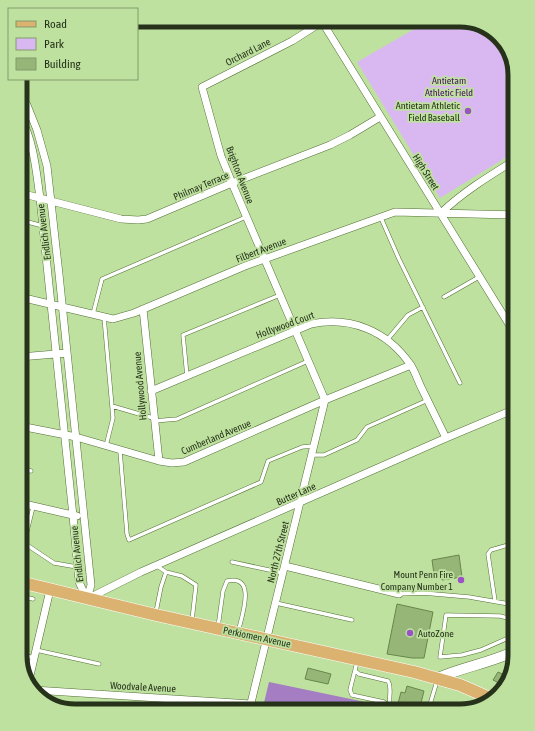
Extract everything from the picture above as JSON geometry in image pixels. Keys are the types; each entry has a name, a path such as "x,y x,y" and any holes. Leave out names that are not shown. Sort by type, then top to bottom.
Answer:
{"main road":[{"name":"Perkiomen Avenue","path":"27,584 156,615 266,639 357,665 438,678 460,685 486,696"},
{"path":"438,678 508,654"}],"street":[{"name":"Orchard Lane","path":"202,87 292,41 314,27"},
{"name":"High Street","path":"327,27 380,117 508,323"},
{"name":"Brighton Avenue","path":"202,87 220,150 232,184 325,400"},
{"name":"Endlich Avenue","path":"27,105 42,145 46,166 63,308 91,585 87,599"},
{"name":"Philmay Terrace","path":"27,195 121,219 138,220 152,217 330,145 380,117"},
{"name":"Endlich Avenue","path":"27,132 33,148 40,198 79,582 87,599"},
{"path":"441,213 453,201 473,186 508,164"},
{"name":"Filbert Avenue","path":"27,299 104,317 118,318 265,259 395,212 508,215"},
{"name":"Hollywood Avenue","path":"143,309 159,461"},
{"name":"Hollywood Court","path":"151,391 311,324 338,321 363,326 374,331 397,348 411,365 446,438"},
{"path":"27,356 67,353"},
{"name":"Cumberland Avenue","path":"27,427 76,437 106,447 159,461 177,463 190,461 325,400 411,365"},
{"name":"North 27th Street","path":"251,704 325,400"},
{"name":"Butter Lane","path":"87,599 156,566 446,438 508,413"},
{"path":"27,505 84,518"},
{"path":"284,570 399,594"},
{"path":"31,673 50,590"},
{"name":"Woodvale Avenue","path":"42,691 212,704"}],"lane":[{"path":"93,314 102,279 246,217"},
{"path":"381,218 399,259 460,383"},
{"path":"27,222 43,226"},
{"path":"444,297 479,277"},
{"path":"187,376 183,335 226,319 280,295"},
{"path":"387,340 408,315 423,307"},
{"path":"104,317 114,418 106,447"},
{"path":"112,406 154,419 177,418 308,361"},
{"path":"312,455 324,455 352,443 357,440 366,427 428,400"},
{"path":"120,451 127,534 129,540 261,482 268,461 302,447 314,446"},
{"path":"27,470 31,471"},
{"path":"27,526 33,506"},
{"path":"496,601 488,554 491,550 508,545"},
{"path":"27,546 54,563 78,567"},
{"path":"232,562 284,570"},
{"path":"156,566 166,572 182,576 196,585 192,623"},
{"path":"156,615 160,587 166,572"},
{"path":"218,628 223,591 227,581 234,580 241,582 244,585 245,591 244,607 238,633"},
{"path":"399,594 423,593 469,597 508,604"},
{"path":"27,598 33,599"},
{"path":"276,603 352,620"},
{"path":"508,618 500,616 446,615 440,657 462,655 481,650 508,638"},
{"path":"36,650 99,664"},
{"path":"27,656 34,658"},
{"path":"357,665 350,690 352,694 384,702 386,704"},
{"path":"357,665 359,674 388,681 390,684 389,704"},
{"path":"430,704 438,678"}],"green space":[{"name":"Antietam Athletic Field","path":"418,27 463,27 484,33 494,41 502,51 508,69 508,156 440,198 357,62"}],"shaded area":[{"path":"269,682 373,704 264,704"}],"building":[{"path":"459,555 462,577 442,580 441,573 434,574 432,560"},
{"name":"AutoZone","path":"397,604 433,612 424,658 412,658 387,654"},
{"path":"308,668 331,674 328,684 305,679"},
{"path":"498,672 504,675 499,683 493,680"},
{"path":"407,686 424,691 421,704 398,704 401,692 405,693"}],"place":[{"name":"Antietam Athletic Field Baseball","path":"468,111"},
{"name":"Mount Penn Fire Company Number 1","path":"461,580"},
{"name":"AutoZone","path":"410,633"}]}
